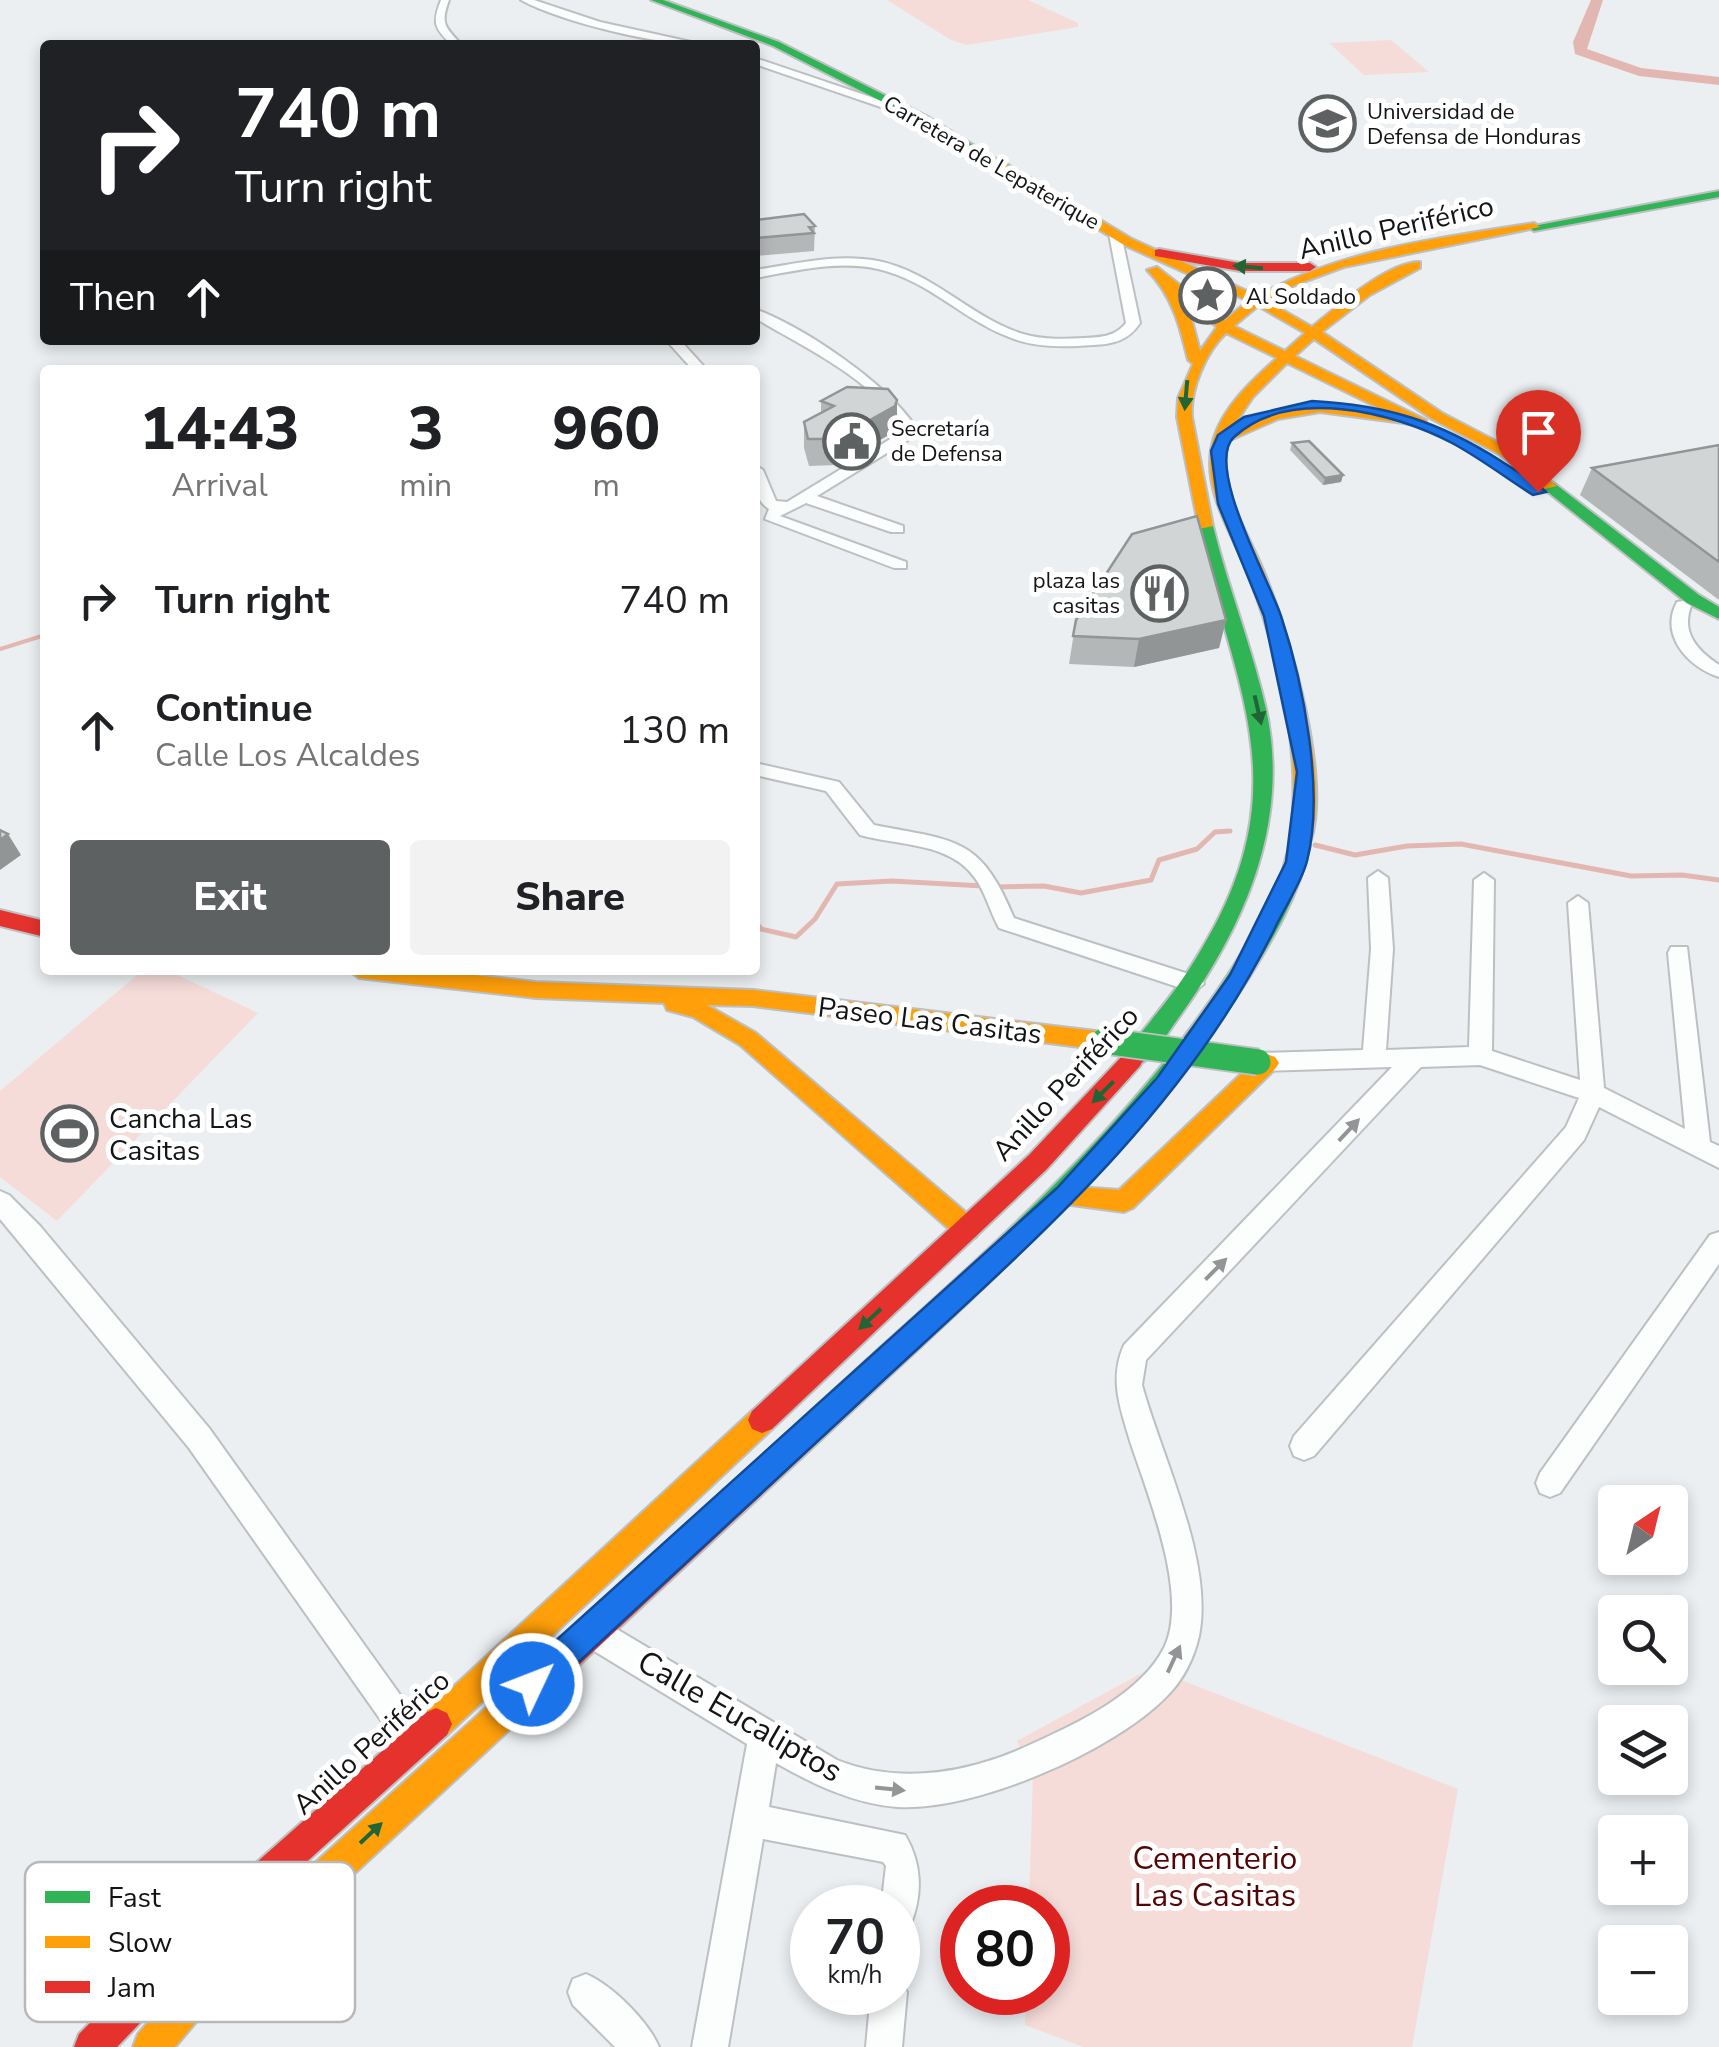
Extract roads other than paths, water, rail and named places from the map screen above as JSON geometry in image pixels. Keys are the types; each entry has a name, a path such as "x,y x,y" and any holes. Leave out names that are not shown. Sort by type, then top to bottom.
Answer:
{"main road":[{"name":"Carretera de Lepaterique","path":"654,0 727,40"},
{"name":"Carretera de Lepaterique","path":"760,57 860,90 922,118 1122,238 1257,300 1289,319 1308,338 1343,350 1437,416 1504,452 1719,614"},
{"name":"Anillo Periférico","path":"283,1862 416,1744 966,1229 1132,1063 1193,984 1235,904 1254,855 1266,768 1259,711 1214,566 1184,405 1186,381 1195,360 1257,300 1338,265 1719,194"},
{"name":"Anillo Periférico","path":"340,1862 1066,1196 1165,1084 1209,1025 1272,919 1297,862 1306,772 1272,616 1226,504 1218,451 1242,400 1336,312 1382,278 1445,255 1719,204"},
{"name":"Carretera de Lepaterique","path":"1122,238 1164,280 1231,322 1249,340 1421,423"},
{"path":"1159,253 1254,268 1338,265"},
{"path":"1164,280 1185,317 1195,360"},
{"path":"1336,312 1331,332 1343,350"},
{"path":"1231,322 1289,319"},
{"path":"1249,340 1286,345 1308,338"},
{"path":"1364,397 1354,383 1358,380 1386,382"},
{"path":"1223,438 1249,420 1312,405 1362,408 1421,423 1491,458 1683,606 1719,627"},
{"path":"0,918 40,927"},
{"name":"Paseo Las Casitas","path":"402,975 536,990 752,998 1263,1063"},
{"path":"639,993 700,1011 748,1038 966,1229"},
{"path":"748,1038 742,1014 752,998"},
{"path":"1066,1196 1124,1201 1263,1063"},
{"name":"Anillo Periférico","path":"92,2047 114,2022"},
{"name":"Anillo Periférico","path":"152,2047 173,2022"}],"street":[{"path":"438,23 445,0"},
{"path":"512,0 591,26 657,40"},
{"path":"525,0 598,24 676,40"},
{"path":"438,23 453,40"},
{"path":"438,23 463,40"},
{"path":"760,273 841,262 876,265 912,276 1012,335 1062,342 1104,341 1118,338 1133,323 1122,238"},
{"path":"760,316 882,396 902,413 908,426 904,437 806,498 780,508 772,519 900,565"},
{"path":"668,345 685,365"},
{"path":"678,345 696,365"},
{"path":"760,481 770,504 780,508"},
{"path":"806,498 897,529"},
{"path":"1683,606 1676,628 1697,657 1719,672"},
{"path":"760,770 825,782 837,791 866,830 950,848 983,869 1006,922 1193,984"},
{"path":"1374,1059 1382,949 1378,878"},
{"path":"1480,1056 1484,880"},
{"path":"1304,1446 1563,1152 1593,1093 1578,904"},
{"path":"1679,953 1709,1153"},
{"name":"Calle Eucaliptos","path":"589,1630 837,1776 900,1791 984,1780 1076,1740 1159,1686 1178,1656 1186,1620 1185,1579 1128,1385 1134,1354 1283,1202 1417,1056"},
{"name":"Paseo Las Casitas","path":"1263,1063 1480,1056 1593,1093 1709,1153"},
{"path":"0,1202 31,1234 199,1438 416,1744"},
{"path":"1550,1483 1719,1243"},
{"path":"710,2047 765,1736"},
{"path":"752,1820 893,1847 903,1864 901,1885"},
{"path":"586,1992 642,2047"},
{"path":"884,2047 887,2015"}],"waterway":[{"path":"1597,0 1580,51 1639,72 1719,81"},
{"path":"0,649 40,637"},
{"path":"994,887 1044,886 1081,893 1151,880 1159,860 1197,849 1215,832 1230,831"},
{"path":"1315,845 1355,855 1407,846 1461,844 1631,876 1682,875 1719,880"},
{"path":"760,928 796,937 815,919 837,884 892,881 983,886"}],"place":[{"name":"Universidad de Defensa de Honduras","path":"1328,124"},
{"name":"Al Soldado","path":"1207,296"},
{"name":"Secretaría de Defensa","path":"852,441"},
{"name":"plaza las casitas","path":"1159,593"},
{"name":"Cancha Las Casitas","path":"70,1134"}],"park label":[{"name":"Cementerio Las Casitas","path":"1215,1876"}]}
